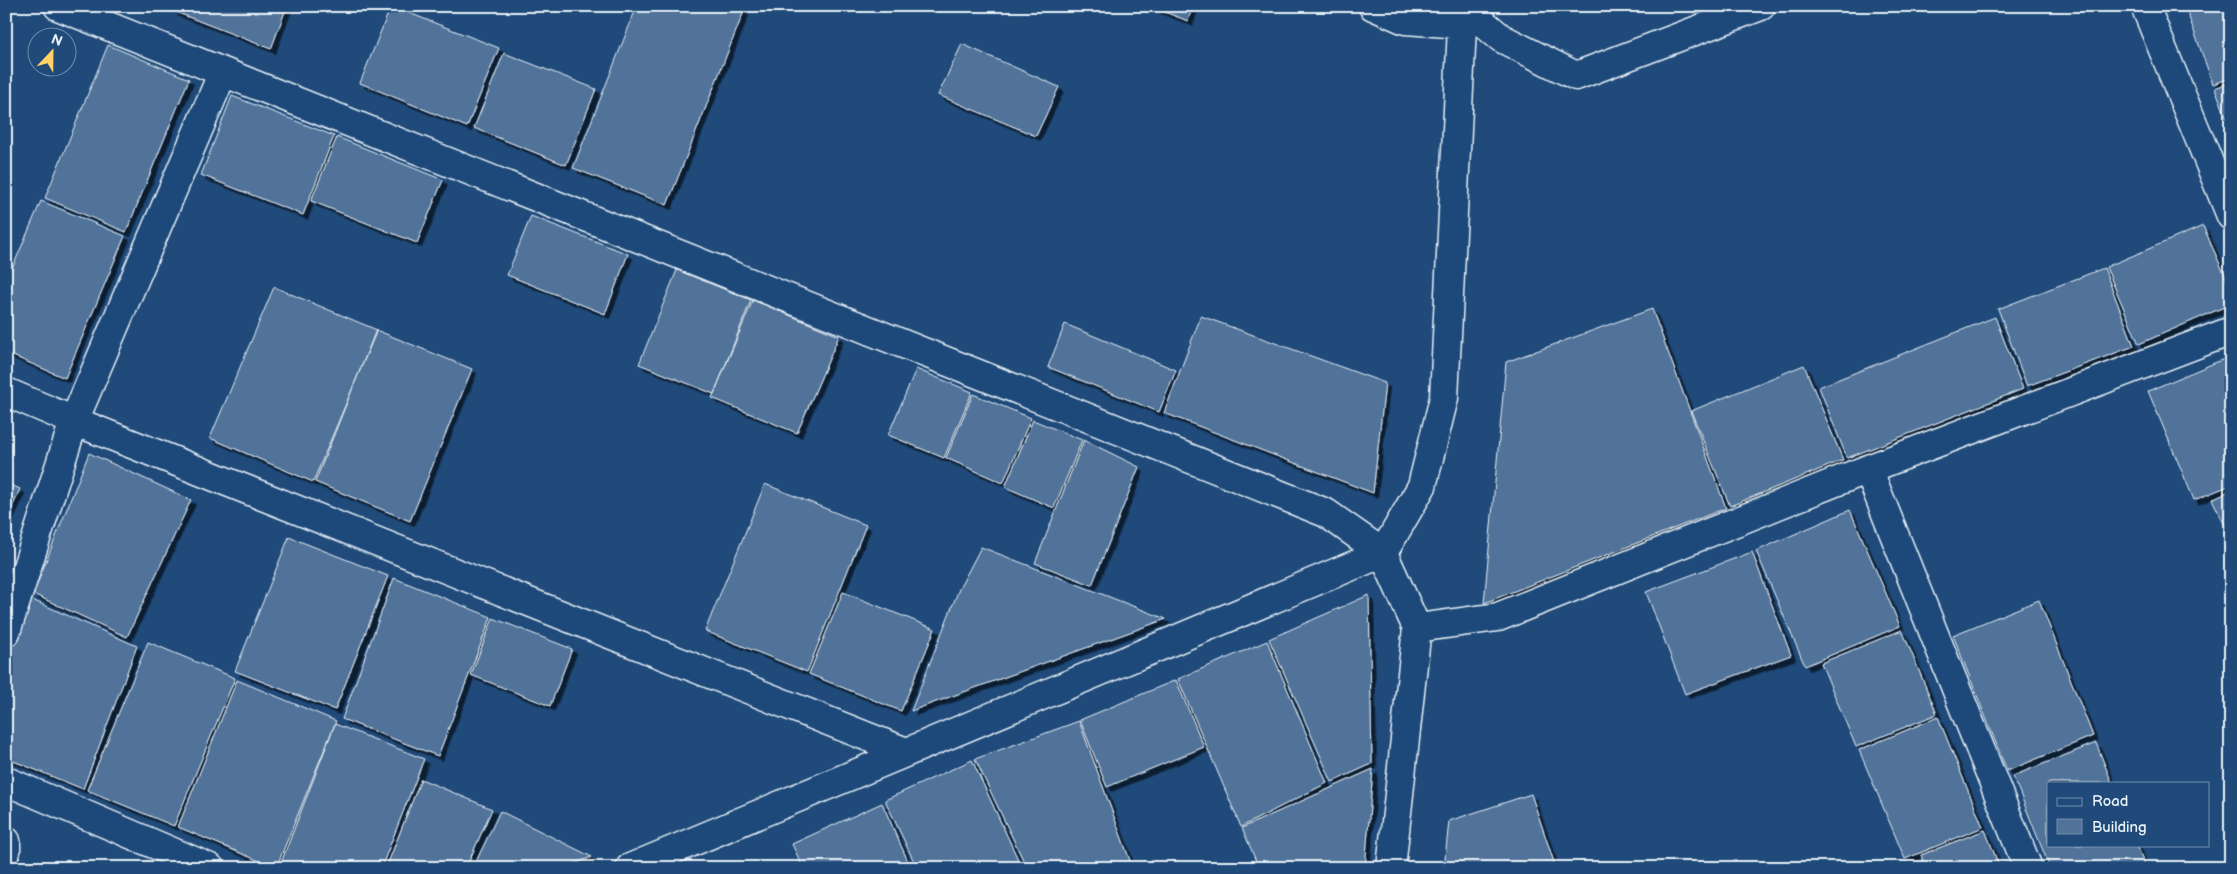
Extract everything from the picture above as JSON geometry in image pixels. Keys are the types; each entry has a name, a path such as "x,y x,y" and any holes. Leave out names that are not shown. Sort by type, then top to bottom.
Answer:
{"street":[{"path":"58,6 1326,513 1383,553 1417,628 1391,868"},
{"path":"1373,6 1405,20 1463,12 1501,38 1576,76 1761,6"},
{"path":"2145,6 2231,216"},
{"path":"630,868 1383,553 1422,486 1444,398 1463,12"},
{"path":"6,632 74,421 223,72"},
{"path":"1417,628 1498,617 1868,469 2231,331"},
{"path":"6,392 74,421 906,752"},
{"path":"1868,469 2028,868"},
{"path":"6,780 210,868"},
{"path":"6,841 6,851"}],"building":[{"path":"175,6 287,6 271,49 173,11"},
{"path":"391,6 499,48 467,127 360,83"},
{"path":"637,6 731,6 744,11 667,205 573,168"},
{"path":"1149,6 1193,6 1188,21"},
{"path":"2185,6 2231,6 2231,78 2213,84"},
{"path":"962,44 1059,87 1036,136 938,95"},
{"path":"108,45 189,79 126,232 45,198"},
{"path":"504,53 596,89 566,165 474,128"},
{"path":"2231,82 2231,129 2215,88"},
{"path":"232,96 334,136 303,215 201,175"},
{"path":"337,137 443,180 417,243 311,201"},
{"path":"41,201 125,236 65,378 6,353 6,283"},
{"path":"531,216 628,254 605,314 507,275"},
{"path":"2203,226 2231,289 2231,304 2139,344 2106,267"},
{"path":"2104,268 2134,346 2027,386 1998,309"},
{"path":"677,270 751,300 714,394 639,364"},
{"path":"274,287 377,330 313,482 210,438"},
{"path":"753,300 839,336 797,433 712,398"},
{"path":"1652,309 1726,508 1484,603 1506,362"},
{"path":"1201,316 1385,383 1373,493 1164,413"},
{"path":"1995,317 2023,389 1847,458 1819,387"},
{"path":"1065,324 1176,370 1159,412 1048,367"},
{"path":"376,330 472,369 410,521 315,482"},
{"path":"2231,356 2231,485 2194,500 2148,391"},
{"path":"1804,365 1843,460 1730,506 1691,411"},
{"path":"916,369 972,392 944,458 888,435"},
{"path":"973,394 1031,418 1003,483 946,458"},
{"path":"1033,420 1082,440 1054,508 1005,487"},
{"path":"1084,440 1139,467 1092,585 1035,563"},
{"path":"89,453 191,500 127,637 33,594"},
{"path":"6,483 20,489 6,522"},
{"path":"765,484 866,525 807,672 705,631"},
{"path":"2231,490 2231,538 2212,499"},
{"path":"1850,510 1900,626 1805,666 1756,551"},
{"path":"289,537 388,576 335,710 235,671"},
{"path":"981,547 1166,619 911,711 959,589"},
{"path":"1752,552 1791,655 1685,694 1646,592"},
{"path":"394,578 491,617 438,756 342,719"},
{"path":"843,592 935,629 901,711 809,674"},
{"path":"1369,595 1372,764 1332,782 1269,639"},
{"path":"30,599 137,646 83,789 6,758 6,665"},
{"path":"2039,600 2093,736 2007,771 1953,635"},
{"path":"493,618 572,649 550,706 471,675"},
{"path":"1902,630 1937,714 1856,747 1821,663"},
{"path":"1267,641 1327,783 1241,827 1178,679"},
{"path":"148,642 235,678 174,826 87,790"},
{"path":"237,680 336,721 276,868 178,827"},
{"path":"1176,680 1204,747 1107,787 1080,720"},
{"path":"1938,717 1983,827 1905,859 1859,750"},
{"path":"1079,721 1132,866 1027,868 975,759"},
{"path":"335,724 424,759 381,868 279,868"},
{"path":"2096,743 2112,782 2047,782 2047,846 2137,846 2146,868 2050,868 2013,776"},
{"path":"972,760 1022,868 917,868 885,800"},
{"path":"1373,769 1365,868 1259,868 1242,828"},
{"path":"421,779 492,809 466,868 386,868"},
{"path":"1531,794 1556,868 1444,868 1449,821"},
{"path":"882,803 911,868 803,868 792,844"},
{"path":"500,811 592,857 563,868 473,868"},
{"path":"1985,830 2000,868 1926,868 1921,855"}]}
